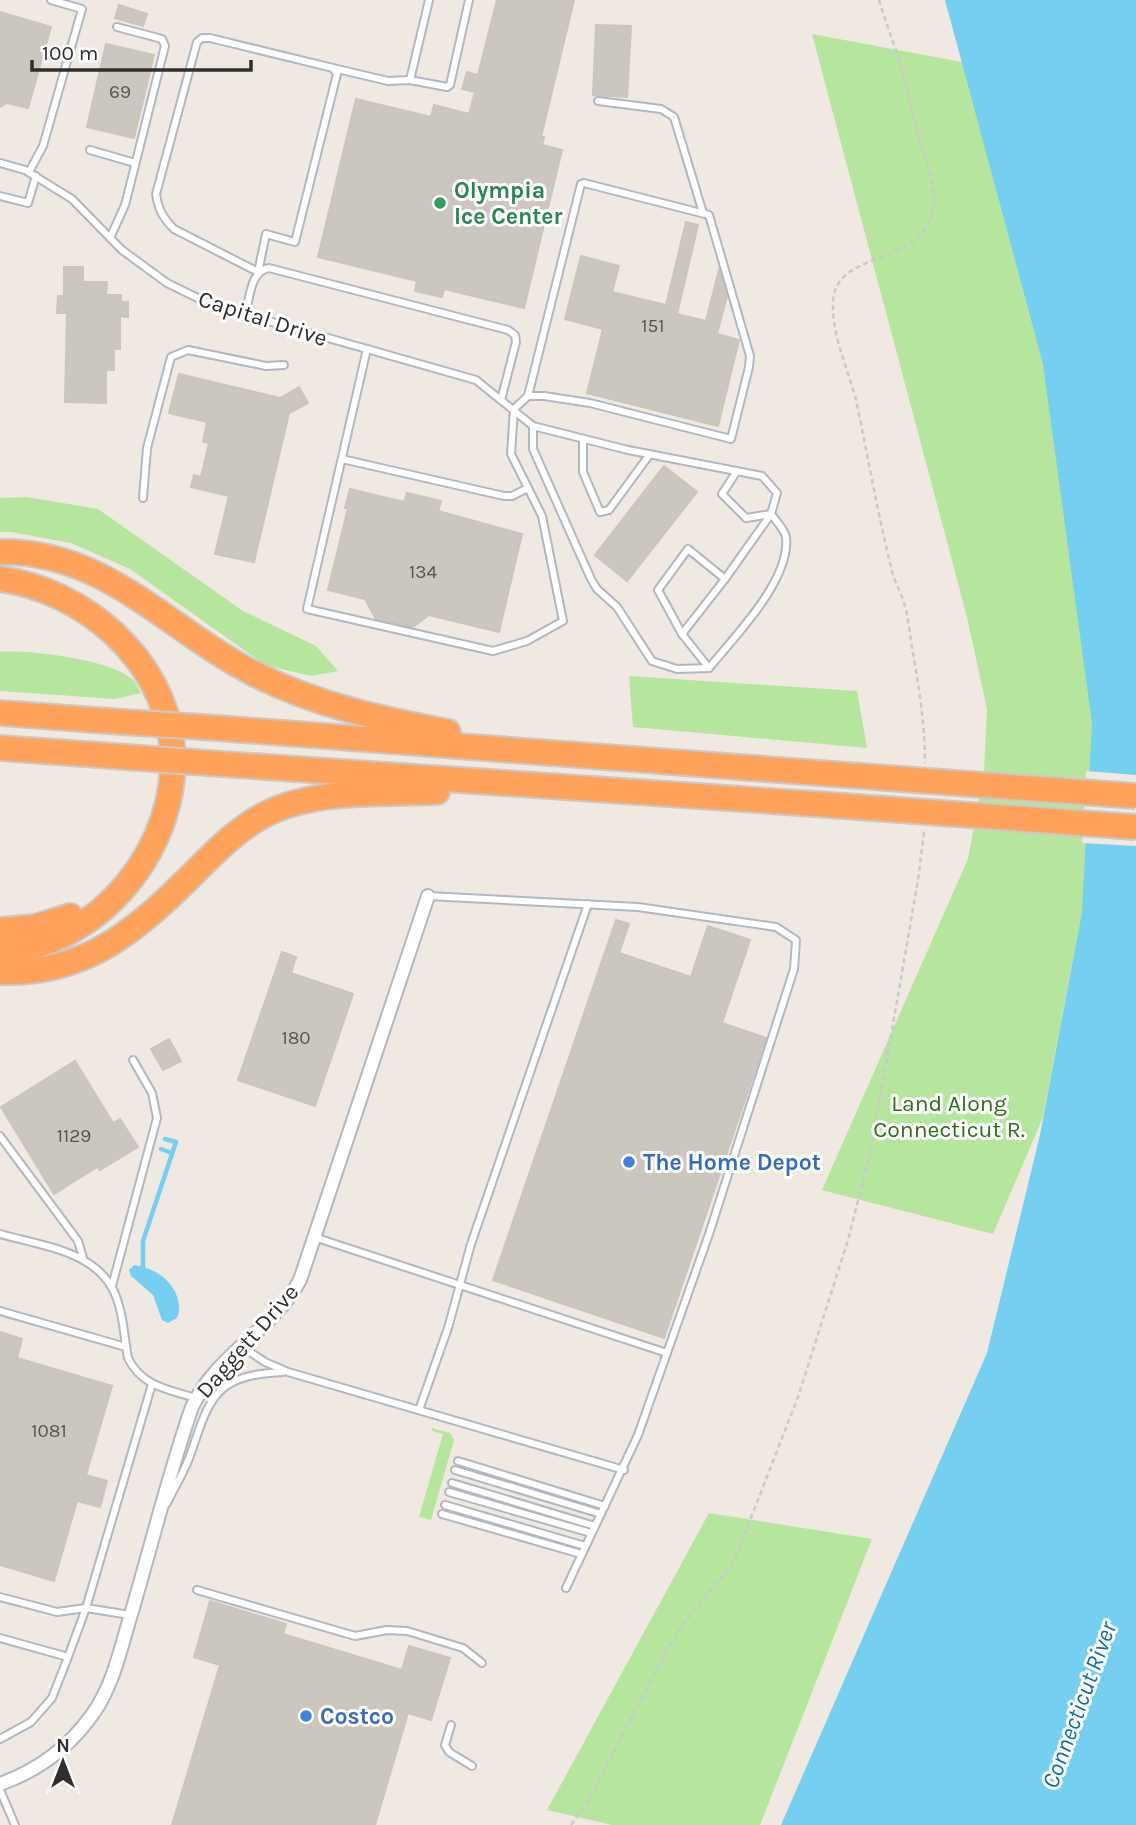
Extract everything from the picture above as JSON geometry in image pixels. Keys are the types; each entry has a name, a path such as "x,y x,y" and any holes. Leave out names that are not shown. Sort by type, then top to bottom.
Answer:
{"highway":[{"path":"0,552 44,555 97,573 232,662 304,696 385,719 555,752"},
{"path":"0,579 32,586 74,604 102,623 133,655 156,692 172,743 172,766 163,818 151,845 120,893 89,921 53,940 0,952"},
{"path":"0,595 32,597 73,609 100,625 133,655"},
{"path":"0,713 1136,796"},
{"path":"0,748 1136,827"},
{"path":"0,972 32,971 61,965 111,945 145,921 236,833 261,817 286,806 336,797 565,788"},
{"path":"0,930 48,924 94,904 125,879 151,845"}],"street":[{"name":"Daggett Drive","path":"0,1784 25,1774 53,1756 74,1737 92,1715 108,1685 196,1398 208,1380 291,1296 300,1280 428,896"}],"lane":[{"path":"0,196 28,203 33,174 82,9 51,0"},
{"path":"410,80 429,0"},
{"path":"469,0 450,85 446,88 410,80 388,81 202,38 197,42 156,194 157,207 174,229 258,272 269,268 508,330 515,335 516,342 501,400"},
{"path":"110,239 125,205 165,43 162,39 117,26"},
{"path":"245,315 266,234 295,242 335,84 337,74 333,68"},
{"path":"598,101 661,109 674,117 703,213"},
{"path":"90,150 135,163"},
{"name":"Capital Drive","path":"0,163 33,174 72,198 121,250 167,283 212,305 476,380 533,426"},
{"path":"367,349 307,609 493,651 527,641 563,621 542,516 511,454 514,409 528,396 581,184 703,213 710,217 750,356 730,439 590,403 528,396"},
{"path":"143,498 147,447 171,357 188,350 266,366 284,365"},
{"path":"682,634 772,514 777,493 762,475 650,454 533,426 533,449 597,589 617,607 652,661 677,669 709,668 764,602 785,555 786,534 772,514"},
{"path":"583,439 583,472 600,512 609,510 650,454"},
{"path":"342,459 504,496 512,496 528,488"},
{"path":"737,471 722,494 746,518 772,514"},
{"path":"709,668 682,634 658,590 688,549 725,579"},
{"path":"428,896 638,907 776,927 796,940 794,969 709,1234 638,1435 624,1470 566,1588"},
{"path":"419,1410 471,1244 588,904"},
{"path":"111,1286 157,1118 152,1093 133,1060"},
{"path":"0,1136 78,1241 83,1258"},
{"path":"0,1234 83,1258 104,1275 118,1300 132,1366 152,1384 196,1398"},
{"path":"314,1237 667,1353"},
{"path":"0,1311 126,1347"},
{"path":"241,1346 265,1362 288,1372 624,1470"},
{"path":"153,1541 209,1403 222,1390 239,1380 267,1373 288,1372"},
{"path":"0,1739 31,1722 52,1698 86,1608 152,1384"},
{"path":"458,1461 605,1506"},
{"path":"455,1470 601,1514"},
{"path":"452,1483 595,1526"},
{"path":"449,1492 591,1533"},
{"path":"445,1505 585,1546"},
{"path":"442,1514 581,1554"},
{"path":"197,1590 350,1635 387,1630 407,1631 463,1648 482,1663"},
{"path":"0,1597 57,1612 86,1608 130,1615"},
{"path":"0,1638 68,1657"},
{"path":"451,1725 445,1745 449,1752 472,1766"},
{"path":"0,1790 15,1825"}],"path":[{"path":"878,0 904,78 930,173 934,198 932,215 927,227 914,242 896,253 862,264 847,273 835,291 833,318 853,388 892,574 905,605 922,705 925,768"},
{"path":"571,1825 589,1799 671,1643 733,1564 798,1397 848,1240 872,1145 918,880 924,830"}],"green space":[{"name":"Land Along Connecticut R.","path":"812,34 962,62 1044,288 1136,851 1082,912 1043,1117 993,1234 822,1190 968,859 984,773 987,709 967,617"},
{"path":"27,497 98,509 243,611 316,646 338,671 311,676 265,665 130,569 71,543 0,532 0,498"},
{"path":"0,652 48,654 107,666 132,679 141,693 115,699 0,691"},
{"path":"629,676 857,691 867,748 633,727"},
{"path":"432,1428 450,1433 454,1440 431,1520 419,1517 443,1434 432,1431"},
{"path":"709,1513 872,1539 760,1825 612,1825 547,1810"}],"water":[{"name":"Connecticut River","path":"945,0 1136,0 1136,1825 781,1825 987,1353 1040,1135 1082,912 1092,723 1043,364"},
{"path":"134,1265 159,1274 172,1286 179,1303 177,1318 168,1323 162,1320 153,1295 131,1276 129,1270"}],"pier":[{"path":"1086,771 1136,775 1136,846 1082,843"}],"building":[{"name":"Olympia Ice Center","path":"497,0 574,0 541,137 544,137 542,145 562,150 524,308 444,289 442,297 415,291 417,281 318,257 356,99 431,117 434,105 469,114 475,92 462,89 467,72 478,75"},
{"path":"119,5 147,14 143,26 115,18"},
{"path":"0,12 51,27 28,108 7,103 0,107"},
{"path":"596,25 631,26 627,97 593,95"},
{"path":"106,44 154,55 134,138 87,127"},
{"path":"686,222 698,225 677,314 706,321 719,270 727,296 717,334 739,340 718,426 587,393 603,329 565,319 581,256 619,266 612,292 666,305"},
{"path":"64,267 83,267 83,282 107,282 106,295 121,295 121,302 128,302 128,317 120,316 120,349 114,349 114,370 106,370 106,403 65,402 67,313 57,313 58,296 64,296"},
{"path":"179,374 280,398 299,387 308,403 289,413 254,562 215,554 229,496 191,487 194,475 201,477 209,443 203,442 207,422 169,413"},
{"path":"664,466 697,492 627,581 595,555"},
{"path":"350,489 404,502 407,493 441,501 438,511 522,534 499,632 429,615 413,627 376,619 365,599 328,590"},
{"name":"The Home Depot","path":"616,920 629,924 619,953 691,977 708,926 750,940 722,1023 766,1038 664,1338 493,1280"},
{"path":"282,952 296,957 291,973 353,994 315,1106 238,1080"},
{"path":"169,1039 181,1061 163,1070 151,1049"},
{"path":"75,1061 113,1123 120,1119 138,1147 100,1170 97,1167 54,1194 1,1107"},
{"path":"0,1332 22,1339 17,1358 112,1386 86,1475 107,1481 100,1507 77,1501 54,1581 0,1565"},
{"name":"Costco","path":"210,1601 286,1624 283,1634 402,1670 409,1646 450,1658 431,1720 408,1713 375,1825 172,1825 220,1665 194,1657"}],"waterway":[{"path":"143,1267 143,1241 176,1142 165,1139"},
{"path":"161,1149 172,1153"}],"place":[{"name":"Olympia Ice Center","path":"440,203"},
{"name":"The Home Depot","path":"629,1162"},
{"name":"Costco","path":"306,1716"}]}
